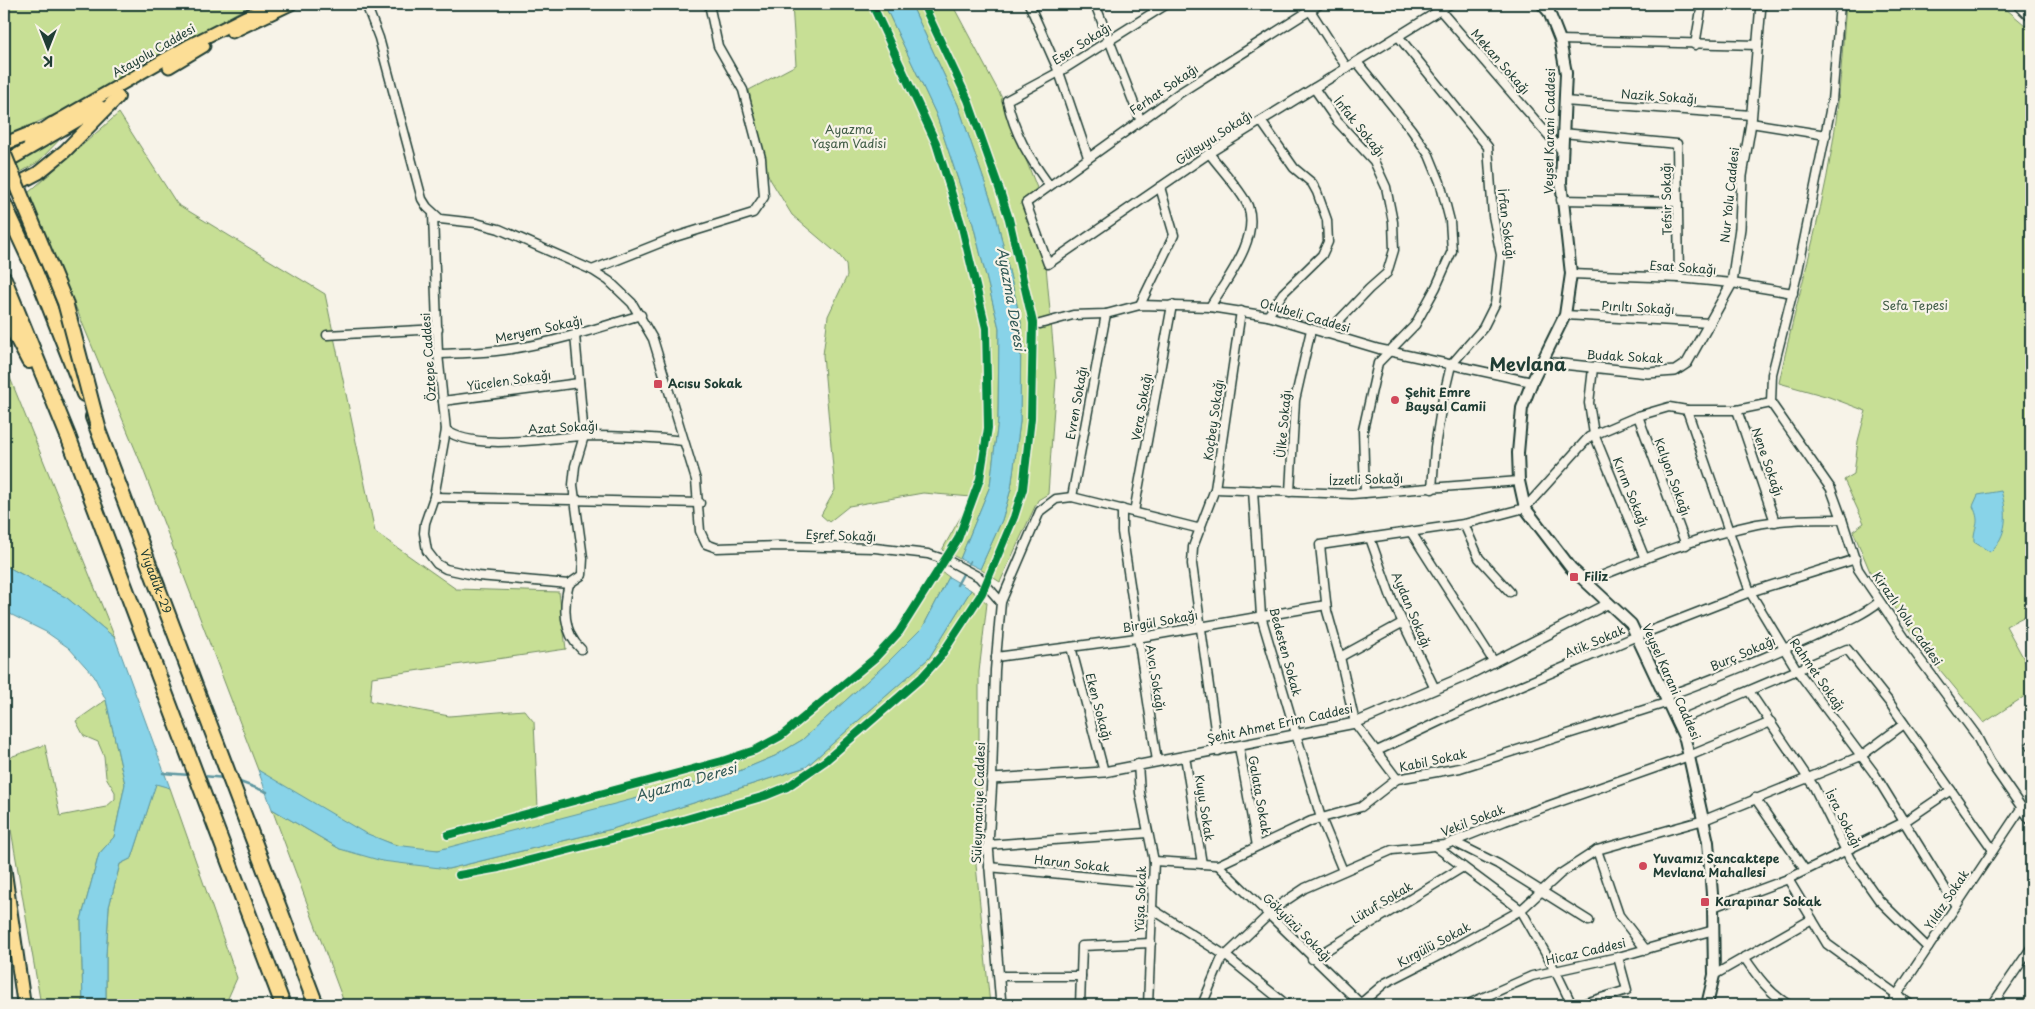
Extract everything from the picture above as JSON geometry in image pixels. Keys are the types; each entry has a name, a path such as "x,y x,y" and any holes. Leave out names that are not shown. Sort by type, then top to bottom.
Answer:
{"highway":[{"path":"4,163 118,97"},
{"path":"4,191 38,173 65,151 118,97"},
{"path":"4,144 52,124"},
{"path":"52,124 4,154 65,302 98,427"},
{"name":"Viyadük-29","path":"4,204 37,275 98,427 316,1005"},
{"path":"4,279 68,436 283,1005"},
{"path":"4,313 68,436"},
{"path":"4,866 24,1005"}],"main road":[{"name":"Veysel Karani Caddesi","path":"1542,4 1549,12 1560,40 1566,73 1561,200 1571,274 1565,315 1544,362 1532,382 1522,408 1518,481 1525,508 1571,568 1631,624 1685,739 1708,842 1713,907 1714,975 1706,1005"},
{"name":"Atayolu Caddesi","path":"118,97 205,46 281,5"},
{"name":"Atayolu Caddesi","path":"52,124 188,46 281,5"}],"street":[{"name":"Öztepe Caddesi","path":"366,4 379,38 422,199 433,214 438,354 446,430 434,497 424,533 427,551 437,564 446,569 478,576 568,584"},
{"path":"592,270 675,237 753,213 764,198 761,158 743,90 718,46 709,4"},
{"path":"1029,4 1059,72 1088,157"},
{"path":"1095,4 1140,119"},
{"name":"Eser Sokağı","path":"1049,184 1024,150 1011,120 1007,100 1059,72 1167,4"},
{"name":"Ferhat Sokağı","path":"1026,203 1049,184 1140,119 1308,7 1320,4"},
{"name":"Gülsuyu Sokağı","path":"1026,203 1048,264 1209,153 1450,4"},
{"path":"1695,45 1702,4"},
{"name":"Nur Yolu Caddesi","path":"1675,371 1687,363 1732,282 1740,228 1742,176 1751,119 1761,4"},
{"path":"1397,779 1355,722 1326,605 1320,545 1464,524 1525,508 1589,437 1638,416 1669,407 1687,410 1737,410 1772,403 1772,374 1793,293 1832,101 1840,4"},
{"path":"2018,4 2031,17"},
{"path":"1308,7 1346,68"},
{"name":"Mekan Sokağı","path":"1440,10 1562,151"},
{"name":"İrfan Sokağı","path":"1398,36 1488,147 1493,216 1501,255 1499,284 1495,304 1482,328 1451,365 1435,446 1432,489"},
{"path":"1560,40 1695,45 1758,45"},
{"path":"1357,62 1429,155 1440,182 1450,221 1452,251 1436,287 1415,325 1378,363 1363,430 1366,493"},
{"name":"İnfak Sokağı","path":"1314,88 1337,121 1374,161 1386,187 1393,222 1394,250 1387,273 1369,288 1326,334"},
{"name":"Nazik Sokağı","path":"1564,101 1751,119 1826,136"},
{"path":"1262,120 1294,168 1312,183 1317,192 1326,220 1328,242 1322,255 1283,294 1268,316"},
{"name":"Tefsir Sokağı","path":"1563,133 1677,144 1679,278"},
{"path":"1209,153 1247,205 1251,220 1251,233 1245,247 1210,307"},
{"path":"1140,305 1174,236 1160,188"},
{"path":"1561,200 1678,202"},
{"name":"Eşref Sokağı","path":"433,214 447,221 476,223 500,229 592,270 622,292 642,315 653,339 696,480 700,503 701,537 710,546 875,548 915,552 949,561 979,577 1001,602"},
{"name":"Esat Sokağı","path":"1571,274 1732,282 1793,293"},
{"name":"Otlubeli Caddesi","path":"1040,324 1073,315 1106,314 1140,305 1210,307 1268,316 1391,351 1532,382"},
{"name":"Vera Sokağı","path":"1134,512 1172,305"},
{"name":"Koçbey Sokağı","path":"1218,751 1192,564 1193,547 1215,489 1241,311"},
{"name":"Evren Sokağı","path":"1072,497 1106,314"},
{"name":"Meryem Sokağı","path":"438,354 509,349 575,335 642,315"},
{"name":"Pırıltı Sokağı","path":"1565,315 1710,323"},
{"path":"327,335 438,329"},
{"name":"Ülke Sokağı","path":"1290,492 1296,400 1312,330"},
{"path":"575,335 584,436 573,476 583,558 582,575 568,584 566,610 568,627 573,640 581,649"},
{"name":"Budak Sokak","path":"1544,362 1648,373 1675,371"},
{"name":"Kırım Sokağı","path":"1593,368 1589,403 1594,434 1645,558"},
{"name":"Yücelen Sokağı","path":"443,401 579,383"},
{"name":"Kirazlı Yolu Caddesi","path":"1772,403 1831,489 1858,569 1976,735 1990,762 2031,821"},
{"name":"Rahmet Sokağı","path":"1687,410 1750,592 1797,670 1862,756 1956,906"},
{"name":"Nene Sokağı","path":"1737,410 1775,522"},
{"name":"Kalyon Sokağı","path":"1638,416 1686,545"},
{"name":"Azat Sokağı","path":"446,430 453,436 463,439 492,441 584,436 683,441"},
{"name":"İzzetli Sokağı","path":"1215,489 1366,493 1518,481"},
{"name":"Bedesten Sokak","path":"1253,490 1261,616 1295,736 1321,818 1343,871"},
{"path":"434,497 700,503"},
{"path":"1072,497 1200,529"},
{"name":"Süleymaniye Caddesi","path":"1002,1005 988,845 996,657 1001,602 1040,511 1056,499 1072,497"},
{"name":"Avcı Sokağı","path":"1122,509 1122,532 1157,761"},
{"path":"1586,582 1645,558 1730,531 1775,522 1842,519"},
{"path":"1464,524 1479,558 1510,592"},
{"path":"1411,532 1494,662"},
{"name":"Aydan Sokağı","path":"1370,538 1402,623 1434,689"},
{"name":"Atik Sokak","path":"1377,751 1455,714 1637,636 1750,592 1856,559"},
{"name":"Burç Sokağı","path":"1667,699 1866,612 1880,602"},
{"name":"Şehit Ahmet Erim Caddesi","path":"992,779 1104,772 1138,764 1295,736 1355,722 1494,662 1609,603"},
{"name":"Birgül Sokağı","path":"996,657 1137,638 1326,605"},
{"path":"1340,657 1402,623"},
{"name":"Eken Sokağı","path":"1071,647 1104,772"},
{"path":"1677,721 1847,649 1904,724 1993,850"},
{"name":"İsra Sokağı","path":"1749,691 1808,778 1846,850 1878,900 1928,948"},
{"name":"Kabil Sokak","path":"1154,861 1218,865 1321,818 1361,807 1397,779 1460,768 1667,699"},
{"name":"Vekil Sokak","path":"1202,1005 1203,998 1221,960 1278,906 1305,888 1392,850 1435,846 1454,842 1505,820 1689,756 1771,722"},
{"name":"Kırgülü Sokak","path":"1361,1004 1385,982 1446,952 1521,910 1560,874 1597,850 1704,820 1862,756 1904,724"},
{"name":"Galata Sokak","path":"1239,747 1257,846"},
{"name":"Kuyu Sokak","path":"1184,756 1202,864"},
{"name":"Yüşa Sokak","path":"1138,764 1140,793 1154,861 1148,1005"},
{"path":"1713,907 1788,879 1904,822 1951,790"},
{"path":"1755,798 1805,870"},
{"name":"Yıldız Sokak","path":"1890,1005 2022,807"},
{"path":"988,845 1148,833"},
{"path":"1454,842 1498,864 1589,921"},
{"path":"1435,846 1521,910 1555,970 1572,1005"},
{"path":"1597,850 1619,915 1646,950"},
{"name":"Gökyüzü Sokağı","path":"1218,865 1312,959 1361,1004"},
{"name":"Harun Sokak","path":"989,867 1153,883"},
{"name":"Lütuf Sokak","path":"1312,959 1463,867"},
{"path":"1788,879 1827,944 1896,996 1911,1005"},
{"path":"1152,909 1226,956 1288,1005"},
{"path":"1714,975 1812,919"},
{"name":"Hicaz Caddesi","path":"1466,1005 1532,976 1646,950 1714,930"},
{"path":"1080,1005 1082,946 1151,943"},
{"path":"1992,1005 2031,948"},
{"path":"1579,1005 1627,990 1618,957"},
{"path":"1744,957 1761,982 1775,996 1789,1005"},
{"path":"999,976 1082,976"}],"green space":[{"path":"4,4 252,4 84,101 7,136 4,129"},
{"name":"Ayazma Yaşam Vadisi","path":"792,4 884,4 936,114 973,224 999,328 998,420 990,486 960,559 942,550 972,497 923,493 849,506 829,522 821,515 835,490 823,355 828,316 847,276 846,264 839,255 792,215 770,179 761,158 749,90 796,65"},
{"path":"911,4 952,4 1002,98 1037,188 1023,201 1046,266 1056,378 1048,494 1038,500 1000,582 980,569 1002,520 1011,489 1020,422 1021,322 996,215 958,105"},
{"name":"Sefa Tepesi","path":"1846,4 1995,4 2006,9 2031,30 2031,613 2006,626 2031,672 2031,692 1984,723 1921,647 1871,574 1853,531 1864,523 1844,480 1854,474 1858,441 1866,411 1829,397 1779,383 1827,178 1839,94"},
{"path":"119,113 177,204 325,294 375,532 456,589 559,592 566,649 372,677 370,701 449,716 524,710 534,722 538,808 764,747 862,666 900,629 938,569 949,577 923,627 887,663 802,740 775,756 737,772 465,845 438,850 416,849 393,844 349,826 268,778 258,770 140,461 28,193"},
{"path":"65,134 38,162 4,182 4,171"},
{"path":"4,363 115,638 67,598 4,565"},
{"path":"971,590 987,603 979,672 979,738 982,778 976,865 990,1005 345,1005 272,809 340,849 448,869 612,829 806,767 929,658"},
{"path":"106,700 125,784 114,837 99,854 81,920 83,1005 41,1005 4,789 4,764 13,756 45,745 60,816 106,807 115,799 115,792 106,777 104,756 98,742 84,736 76,721"},
{"path":"156,783 170,788 237,978 225,1005 106,1005 106,955 109,907 120,864 132,858"}],"water":[{"path":"884,4 911,4 958,105 996,215 1021,322 1020,422 1011,489 1002,520 980,569 960,559 990,486 998,420 999,328 973,224 936,114"},
{"path":"2001,491 2005,508 2005,524 2000,539 1990,552 1974,542 1977,518 1973,506 1978,495"},
{"path":"4,565 67,598 115,638 170,788 156,784 132,858 120,864 109,907 106,955 106,1005 83,1005 81,920 99,854 114,837 125,784 106,700 94,676 69,648 46,632 4,611"},
{"path":"949,577 971,590 929,658 806,767 612,829 448,869 382,861 340,849 272,809 258,770 363,832 395,845 438,850 737,772 775,756 802,740 887,663 923,627"}],"waterway":[{"name":"Ayazma Deresi","path":"957,585 970,561"},
{"name":"Ayazma Deresi","path":"163,773 190,775"},
{"name":"Ayazma Deresi","path":"203,776 225,778"},
{"name":"Ayazma Deresi","path":"237,781 267,792"}],"cycle path":[{"path":"448,835 722,761 755,750 781,736 875,658 899,632 958,539 980,479 988,428 986,328 962,227 936,143 872,4"},
{"path":"459,875 499,868 662,826 765,796 787,787 825,761 922,677 940,657 982,593 1014,517 1023,489 1031,418 1033,323 1009,219 998,185 968,100 923,4"}],"place":[{"name":"Acısu Sokak","path":"658,384"},
{"name":"Şehit Emre Baysal Camii","path":"1395,400"},
{"name":"Filiz","path":"1574,577"},
{"name":"Yuvamız Sancaktepe Mevlana Mahallesi","path":"1643,866"},
{"name":"Karapınar Sokak","path":"1705,902"}],"district":[{"name":"Mevlana","path":"1528,365"}]}
